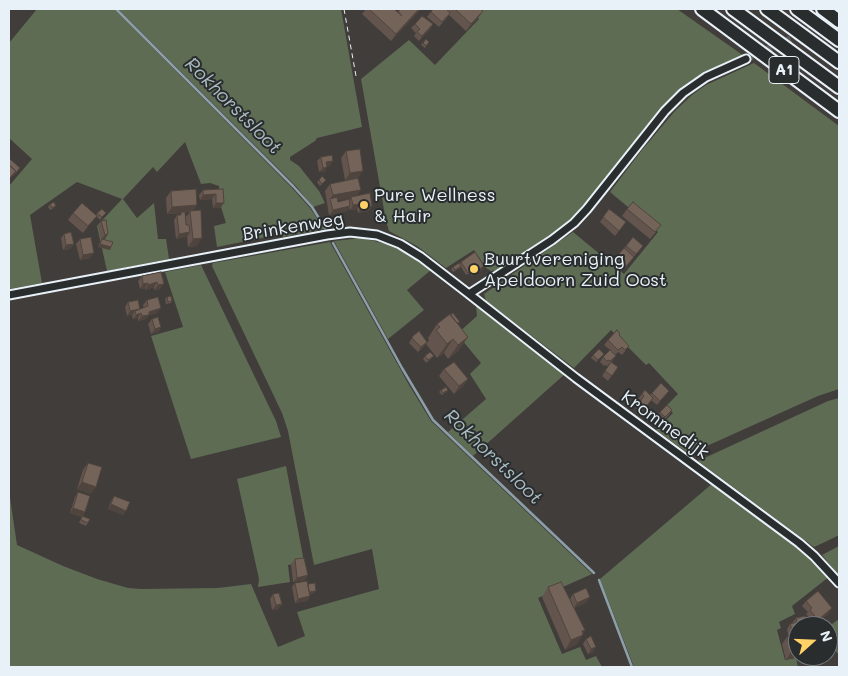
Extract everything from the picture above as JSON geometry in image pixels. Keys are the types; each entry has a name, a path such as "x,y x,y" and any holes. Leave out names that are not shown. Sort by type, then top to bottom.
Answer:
{"highway":[{"path":"694,9 729,30"},
{"name":"A1","path":"702,9 839,111"},
{"name":"A1","path":"733,9 839,87"},
{"name":"A1","path":"766,9 839,62"},
{"path":"797,9 839,40"},
{"path":"823,9 839,21"}],"street":[{"path":"469,294 552,240 574,223 665,111 683,93 706,77 746,59"},
{"name":"Brinkenweg","path":"9,295 318,236 350,232 378,235 400,244 421,257 469,294"},
{"name":"Krommedijk","path":"469,294 576,378 799,543 839,583"}],"path":[{"path":"344,9 356,76"}],"green space":[{"path":"37,9 114,9 292,188 310,208 324,229 283,237 282,234 217,247 214,226 226,223 221,207 219,186 210,183 201,184 185,142 157,172 153,167 123,199 137,218 154,203 158,239 166,239 169,259 107,271 97,226 122,199 77,182 30,215 42,283 9,289 9,186 32,159 9,138 9,43"},
{"path":"118,9 341,9 362,127 317,138 290,157 290,160 299,166 319,191 325,203 313,207 295,185"},
{"path":"469,9 677,9 744,56 711,71 688,85 652,122 575,217 551,235 499,270 491,271 486,268 474,250 446,268 417,246 389,231 361,79 409,40 435,65 479,19"},
{"path":"754,63 839,126 839,389 818,396 689,454 656,430 673,413 666,406 678,394 649,363 646,365 611,330 574,368 486,301 484,294 573,232 624,274 658,232 610,192 642,150 675,111 692,95 706,85"},
{"path":"362,238 394,246 431,270 407,290 424,310 388,339 334,241"},
{"path":"330,242 431,421 592,574 538,598 562,654 580,647 586,660 596,656 602,667 9,667 9,491 17,545 63,566 128,588 218,588 251,584 278,647 305,636 297,612 379,589 372,549 314,565 288,431 282,413 212,266 213,263"},
{"path":"201,265 276,421 281,437 191,459 151,336 183,327 165,272"},
{"path":"476,305 565,374 473,456 448,432 486,399 470,374 481,363 457,334 477,316"},
{"path":"839,398 839,535 814,547 698,461 828,401"},
{"path":"286,466 304,562 288,565 290,582 258,587 259,579 237,479"},
{"path":"713,483 806,552 830,576 792,606 795,614 779,622 781,628 777,630 785,660 788,659 788,666 798,667 634,667 600,579"},
{"path":"839,546 839,576 822,555"},
{"path":"839,619 839,655 838,654"}],"building":[{"path":"369,9 394,9 402,16 398,11 401,9 419,9 396,34"},
{"path":"433,9 446,9 450,13 442,22 431,12"},
{"path":"455,9 480,9 483,11 471,24"},
{"path":"422,16 433,24 422,36 417,32 420,29 415,24"},
{"path":"426,39 429,42 426,46 423,43"},
{"path":"360,149 363,171 350,173 346,151"},
{"path":"332,155 333,161 326,162 327,167 323,168 321,157"},
{"path":"9,158 20,168 13,176 16,171 9,165"},
{"path":"9,165 16,171 9,179"},
{"path":"322,176 326,180 322,184 319,180"},
{"path":"358,178 361,190 333,195 330,184"},
{"path":"196,189 197,205 172,207 171,191"},
{"path":"223,189 224,203 216,203 216,194 203,195 203,190"},
{"path":"370,193 372,206 361,208 360,204 353,205 351,197"},
{"path":"337,197 338,202 349,199 350,206 333,210 330,199"},
{"path":"54,202 56,206 52,208 50,204"},
{"path":"633,202 661,225 655,232 627,209"},
{"path":"82,203 97,216 88,226 73,213"},
{"path":"102,209 106,213 102,217 97,213"},
{"path":"609,209 626,222 619,231 603,217"},
{"path":"201,210 202,238 193,239 190,211"},
{"path":"181,212 185,212 186,225 189,225 190,232 179,234 177,215 181,215"},
{"path":"106,220 108,234 105,235 101,221"},
{"path":"71,232 74,244 66,245 64,234"},
{"path":"91,237 94,253 83,255 80,239"},
{"path":"633,237 643,246 636,254 626,246"},
{"path":"102,239 113,242 111,247 100,244"},
{"path":"624,248 634,257 623,270 613,261"},
{"path":"475,252 484,266 474,273 472,270 468,273 461,262"},
{"path":"459,263 461,266 455,270 453,267"},
{"path":"161,272 164,284 158,285 157,282 148,285 148,283 143,284 142,276"},
{"path":"171,296 172,301 168,302 167,297"},
{"path":"158,297 161,308 149,312 149,315 142,316 141,313 136,315 135,311 148,306 147,300"},
{"path":"138,300 140,309 130,311 128,302"},
{"path":"453,313 460,322 457,323 450,315"},
{"path":"450,314 468,337 458,345 453,339 447,344 436,330 440,327 437,324"},
{"path":"158,317 161,327 155,329 152,319"},
{"path":"617,330 629,346 625,350 622,347 618,350 608,340"},
{"path":"419,331 427,342 421,347 412,338"},
{"path":"599,349 604,354 598,360 593,355"},
{"path":"610,350 616,356 607,361 603,357"},
{"path":"430,352 434,356 428,360 425,356"},
{"path":"454,362 468,379 459,386 444,369"},
{"path":"611,362 618,367 612,376 605,371"},
{"path":"661,383 669,391 660,401 652,393"},
{"path":"446,387 448,390 443,393 441,390"},
{"path":"645,390 653,398 645,408 639,403 644,396 642,394"},
{"path":"667,405 672,410 665,417 660,412"},
{"path":"88,463 102,467 96,487 82,482"},
{"path":"78,492 90,496 85,512 73,508"},
{"path":"114,496 130,502 126,511 111,504"},
{"path":"82,516 90,519 88,523 81,520"},
{"path":"304,558 308,575 297,578 295,559"},
{"path":"307,581 310,596 298,599 295,583"},
{"path":"561,582 585,630 582,631 583,635 571,640 548,587"},
{"path":"315,583 316,591 309,592 308,584"},
{"path":"586,588 590,597 577,603 573,594"},
{"path":"818,591 832,608 823,616 815,616 810,610 812,608 806,601"},
{"path":"279,593 282,604 276,605 273,594"},
{"path":"591,636 596,647 591,649 586,639"}],"waterway":[{"name":"Rokhorstsloot","path":"116,9 293,186 312,207 325,228"},
{"name":"Rokhorstsloot","path":"333,243 433,420 594,573"},
{"name":"Rokhorstsloot","path":"599,580 632,667"}],"tunnel":[{"path":"746,59 837,18"}],"place":[{"name":"Pure Wellness & Hair","path":"364,205"},
{"name":"Buurtvereniging Apeldoorn Zuid Oost","path":"474,269"}]}
